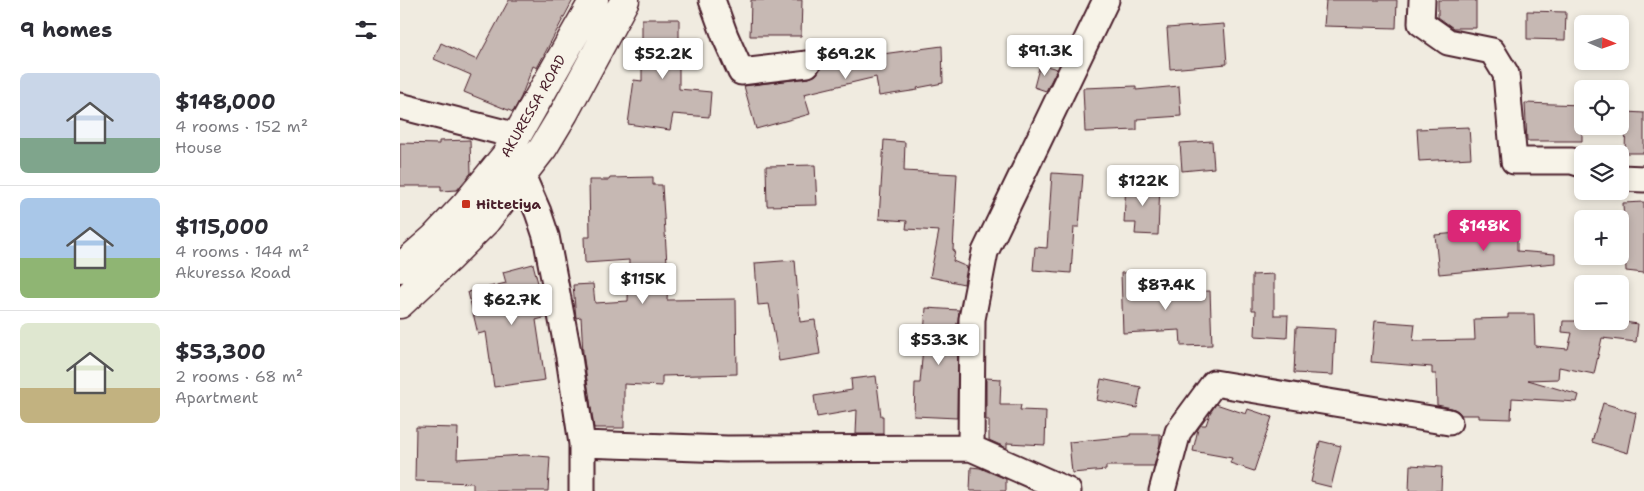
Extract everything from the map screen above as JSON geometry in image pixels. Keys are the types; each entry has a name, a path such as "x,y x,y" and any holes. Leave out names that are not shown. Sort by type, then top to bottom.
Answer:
{"highway":[{"name":"AKURESSA ROAD","path":"400,304 486,222 515,155 594,0"},
{"name":"AKURESSA ROAD","path":"400,268 434,238 515,155 543,148 625,0"}],"street":[{"path":"712,0 741,72 807,64"},
{"path":"971,448 972,319 985,252 1106,0"},
{"path":"1422,0 1421,23 1448,42 1492,51 1506,74 1514,160 1574,162"},
{"path":"400,106 515,155 546,236 570,357 582,444 582,491"},
{"path":"1629,178 1644,178"},
{"path":"1162,491 1178,432 1214,383 1449,422"},
{"path":"582,444 727,449 971,448 1068,491"}],"building":[{"path":"509,0 573,0 537,68 533,66 513,112 464,92 471,75 434,59 441,43 477,60"},
{"path":"751,0 802,0 801,36 750,36"},
{"path":"1326,0 1397,0 1396,28 1324,26"},
{"path":"1438,0 1476,0 1476,28 1453,28 1438,17"},
{"path":"1527,11 1566,12 1565,40 1527,39"},
{"path":"642,19 679,19 679,89 711,92 709,117 673,114 670,130 628,124 634,80 642,81"},
{"path":"1224,24 1227,64 1170,69 1167,28"},
{"path":"857,44 860,57 942,46 943,83 917,88 918,90 879,96 876,77 804,94 810,114 756,129 744,86 809,78 816,75 820,69 821,62 817,54"},
{"path":"1040,64 1057,69 1046,91 1034,87"},
{"path":"1136,86 1136,90 1179,86 1181,116 1137,119 1137,130 1085,132 1083,88"},
{"path":"1525,103 1574,105 1574,135 1582,135 1582,141 1527,141"},
{"path":"1629,112 1644,113 1644,153 1629,153 1629,145 1625,145 1625,135 1629,135"},
{"path":"1469,127 1471,158 1419,161 1417,129"},
{"path":"470,140 471,173 457,190 441,191 441,186 400,186 400,143 439,144 439,141"},
{"path":"884,140 905,142 904,171 957,174 953,250 955,251 953,261 967,267 964,284 930,277 939,231 906,229 907,221 879,219"},
{"path":"1212,141 1214,168 1182,171 1180,143"},
{"path":"815,165 817,205 767,206 766,166"},
{"path":"1052,173 1083,175 1079,227 1074,227 1071,273 1033,270 1035,247 1047,248"},
{"path":"653,177 653,185 662,185 668,279 667,300 736,299 737,374 662,376 662,386 624,384 624,428 594,428 583,353 581,317 576,318 573,285 593,284 595,303 628,301 629,260 585,263 584,237 590,237 589,180"},
{"path":"1126,182 1160,183 1158,235 1135,234 1136,223 1124,223"},
{"path":"1644,202 1644,273 1626,271 1626,265 1629,265 1629,210 1623,210 1623,203"},
{"path":"1503,229 1503,232 1517,232 1517,251 1555,254 1555,263 1439,274 1435,235"},
{"path":"795,260 800,322 815,320 820,354 779,361 769,304 758,305 755,263"},
{"path":"533,264 547,317 536,320 545,380 494,387 486,332 478,334 468,292 506,283 503,272"},
{"path":"1150,272 1150,293 1210,291 1212,345 1181,346 1180,330 1123,333 1121,273"},
{"path":"1274,274 1274,315 1288,315 1287,338 1255,336 1256,310 1252,310 1252,275"},
{"path":"926,308 959,310 958,321 952,335 958,335 957,418 914,416 915,383 920,383"},
{"path":"1508,314 1534,314 1535,346 1568,349 1572,333 1562,332 1563,321 1574,321 1574,330 1629,330 1629,323 1638,324 1636,342 1602,338 1594,374 1559,367 1558,379 1528,380 1579,395 1577,402 1512,398 1511,419 1479,418 1479,415 1461,415 1452,408 1437,405 1436,374 1432,374 1432,367 1371,362 1375,321 1415,324 1413,341 1475,340 1474,319 1508,318"},
{"path":"1296,327 1335,329 1333,375 1294,373"},
{"path":"876,376 881,416 883,416 883,434 856,434 857,410 817,417 814,396 852,390 851,379"},
{"path":"986,378 1001,379 1000,405 1021,405 1020,410 1046,411 1045,445 1007,443 1007,448 989,440 989,420 986,420"},
{"path":"1101,379 1141,387 1137,408 1097,400"},
{"path":"1603,403 1636,413 1628,453 1592,442"},
{"path":"1216,404 1246,414 1248,409 1272,417 1254,471 1230,463 1232,458 1193,451 1198,429 1201,425 1206,425 1210,413"},
{"path":"416,427 458,428 457,459 525,455 550,457 548,491 473,491 473,483 415,481"},
{"path":"1130,434 1160,434 1160,444 1154,466 1106,466 1106,470 1072,473 1069,442 1130,436"},
{"path":"1320,441 1341,446 1331,487 1311,482"},
{"path":"1410,465 1442,467 1441,491 1409,491"},
{"path":"971,467 980,468 1006,479 1006,491 970,491"}],"place":[{"name":"Hittetiya","path":"466,204"}]}
